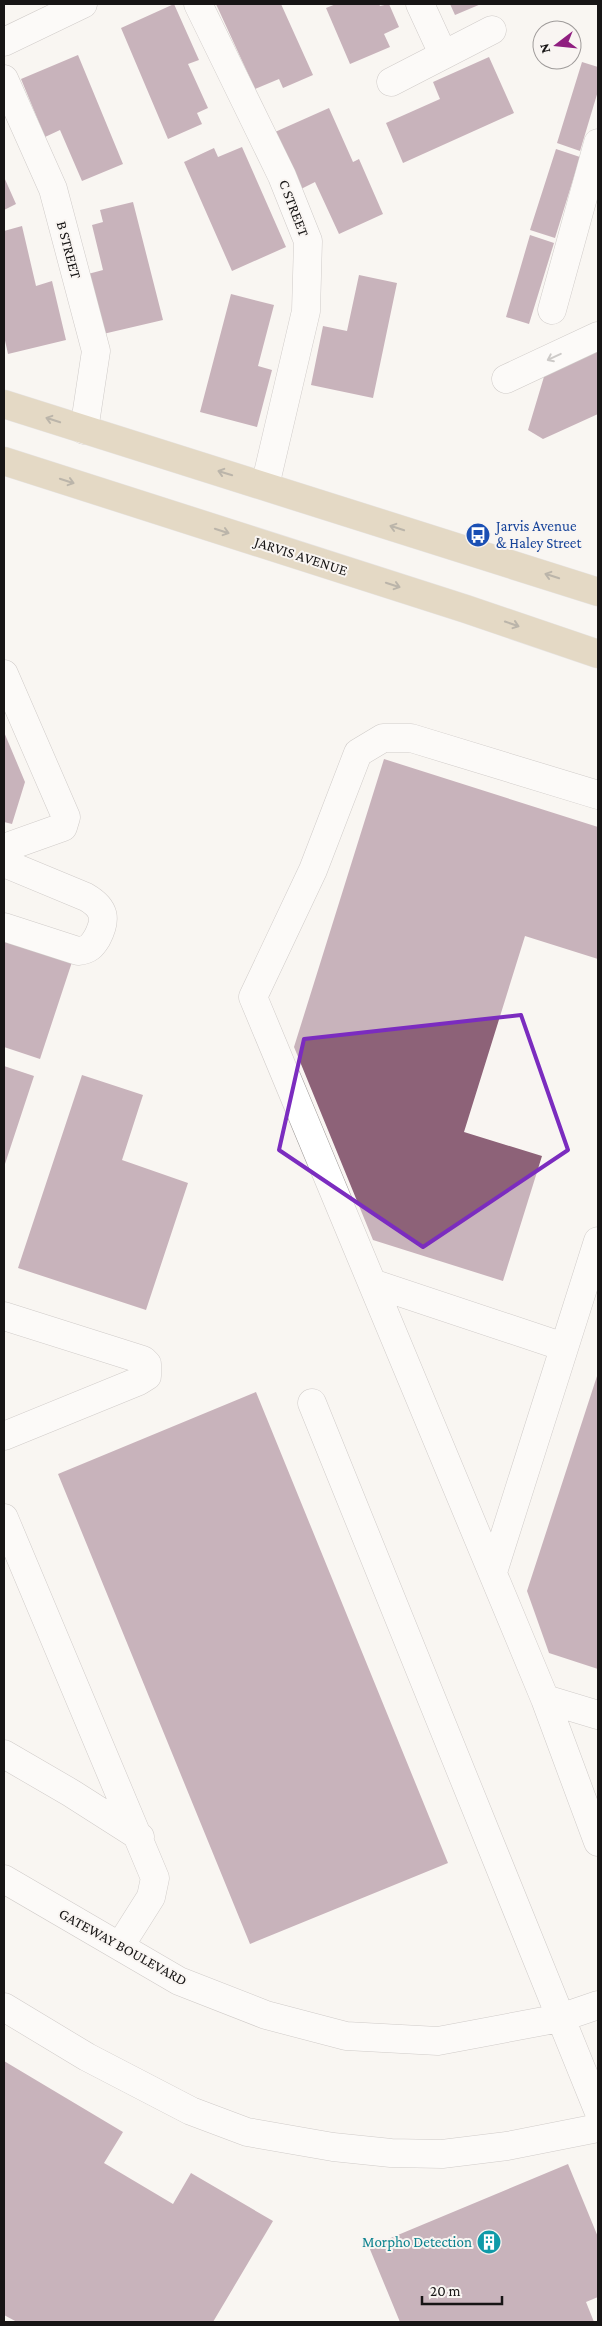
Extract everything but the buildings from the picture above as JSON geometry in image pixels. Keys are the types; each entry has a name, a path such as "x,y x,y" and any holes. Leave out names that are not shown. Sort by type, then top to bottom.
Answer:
{"main road":[{"path":"4,404 598,592"},
{"name":"JARVIS AVENUE","path":"4,461 466,608 598,654"}],"street":[{"path":"4,42 83,4"},
{"name":"C STREET","path":"198,4 282,176 308,241 306,312 265,486"},
{"path":"420,4 443,54"},
{"path":"391,82 492,30"},
{"name":"B STREET","path":"4,79 53,189 96,351 84,430"},
{"path":"552,310 598,143"},
{"path":"506,378 598,336"},
{"path":"4,674 66,817 63,827 4,848"},
{"path":"598,795 411,738 383,738 358,753 313,870 253,997 545,1700 598,1842"},
{"path":"4,863 86,897 96,903 104,919 104,926 90,948 78,951 4,927"},
{"path":"492,1572 598,1241"},
{"path":"372,1283 564,1347"},
{"path":"4,1316 143,1360 148,1370 147,1376 139,1381 4,1436"},
{"path":"312,1403 598,2110"},
{"path":"4,1518 140,1837 155,1878 151,1897 120,1946"},
{"path":"545,1700 598,1715"},
{"path":"4,1754 71,1793 140,1837"},
{"name":"GATEWAY BOULEVARD","path":"4,1879 179,1981 266,2016 346,2036 438,2041 560,2018 598,2005"},
{"path":"4,2007 88,2057 191,2111 247,2132 334,2147 391,2153 442,2154 543,2140 598,2128"}],"highlighted area":[{"path":"521,1015 568,1150 423,1247 279,1150 304,1039"}],"place":[{"name":"Jarvis Avenue & Haley Street","path":"478,535"},
{"name":"Morpho Detection","path":"489,2242"}]}
